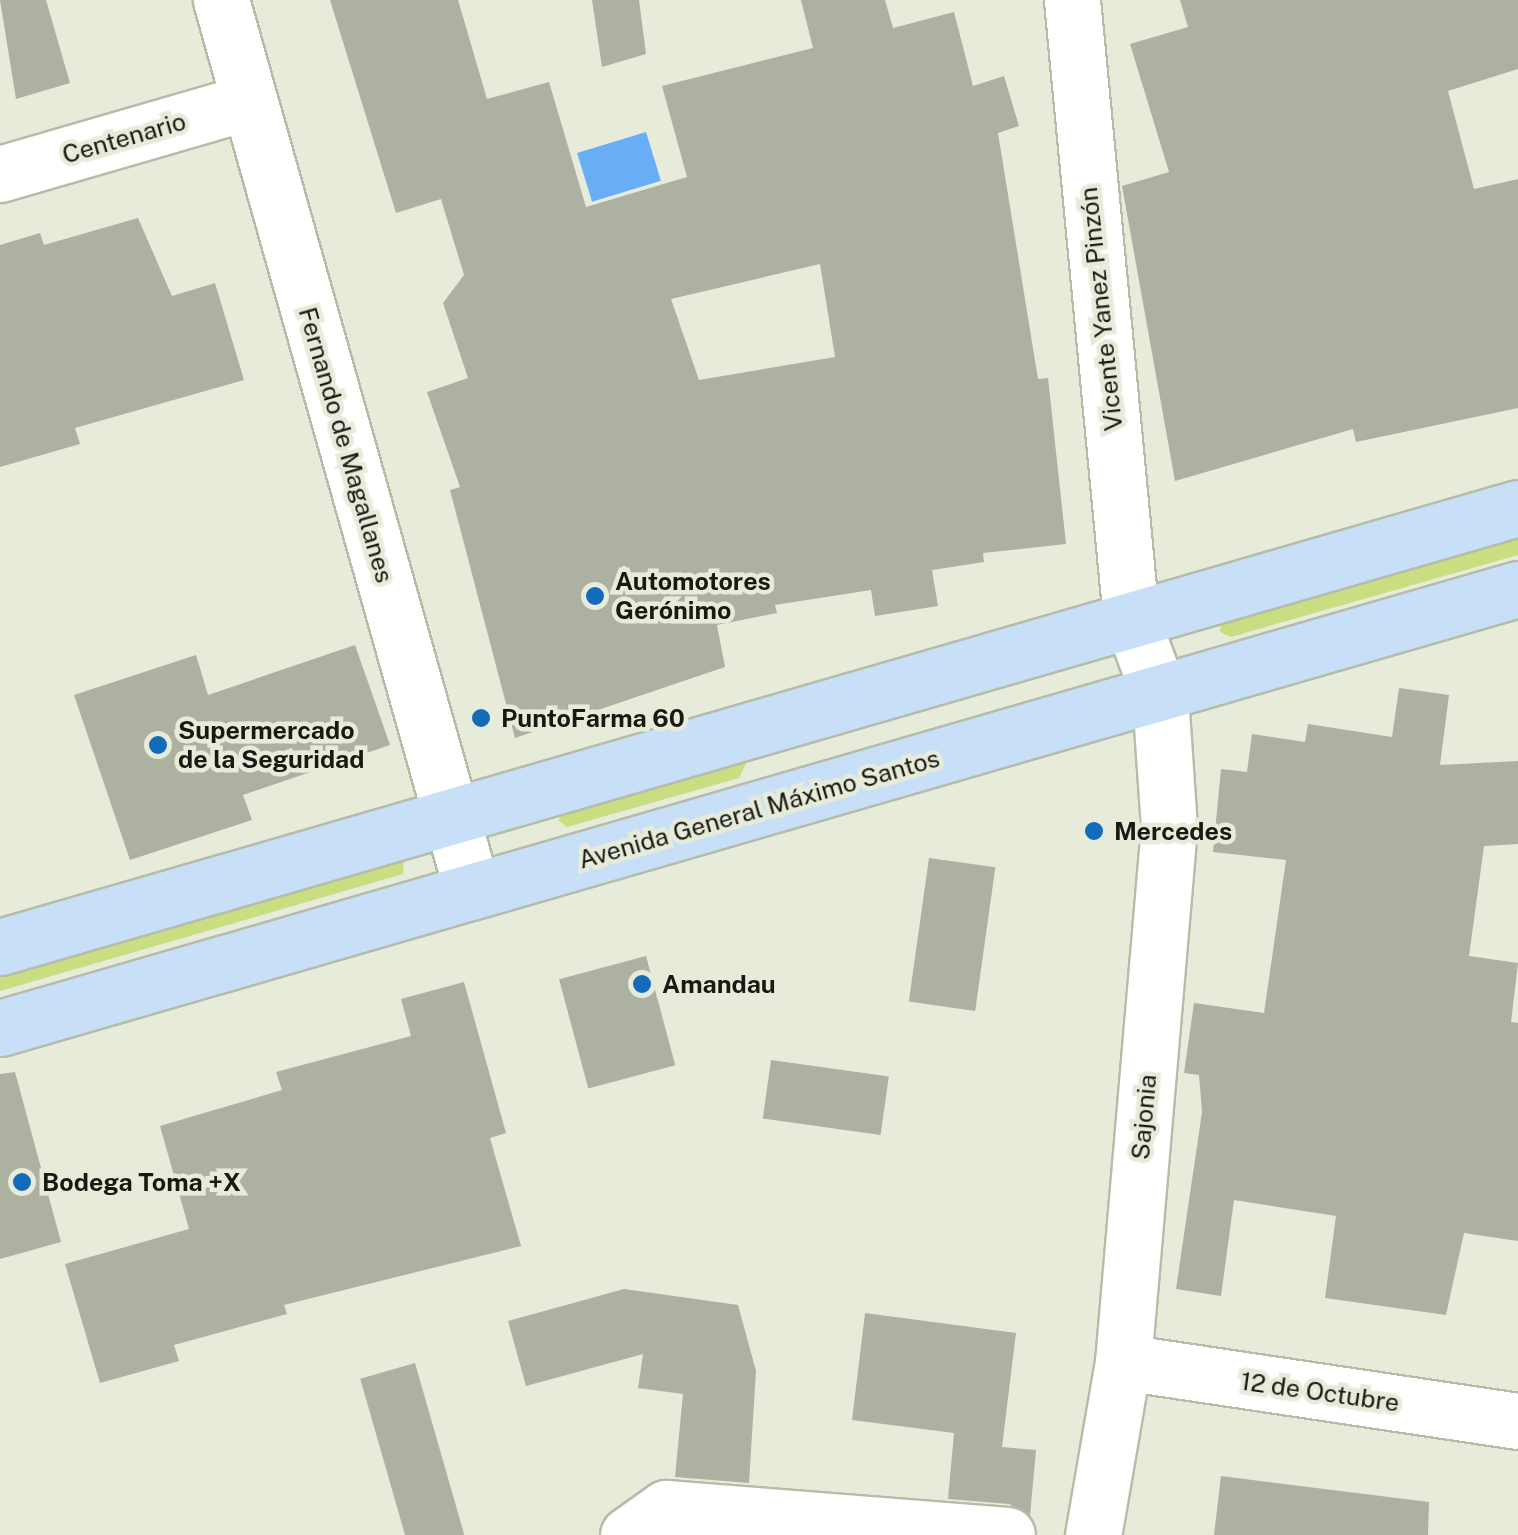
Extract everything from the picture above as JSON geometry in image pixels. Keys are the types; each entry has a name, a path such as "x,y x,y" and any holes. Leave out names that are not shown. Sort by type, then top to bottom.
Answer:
{"main road":[{"path":"0,947 1518,508"},
{"name":"Avenida General Máximo Santos","path":"0,1028 1160,696 1518,589"}],"street":[{"name":"Fernando de Magallanes","path":"221,0 472,890"},
{"name":"Vicente Yanez Pinzón","path":"1072,0 1131,618 1160,696"},
{"name":"Centenario","path":"0,174 248,102"},
{"name":"Sajonia","path":"1094,1535 1123,1362 1169,827 1160,696"},
{"name":"12 de Octubre","path":"1123,1362 1518,1421"},
{"path":"628,1535 666,1508 1007,1535"}],"green space":[{"path":"1518,533 1518,555 1231,637 1220,632 1221,621"},
{"path":"748,759 739,778 567,827 559,821 560,813"},
{"path":"404,857 403,874 0,991 0,972"}],"water":[{"path":"646,132 661,181 592,202 577,153"}],"building":[{"path":"0,0 46,0 70,83 16,99"},
{"path":"330,0 458,0 487,99 549,82 586,207 687,177 662,86 813,48 801,0 885,0 893,28 954,12 973,86 1004,76 1019,126 998,133 1038,379 1048,378 1066,544 983,553 984,562 932,570 938,606 875,616 871,590 775,605 777,613 717,625 725,667 515,738 450,490 460,487 427,392 468,378 443,303 464,275 441,199 396,213","holes":["820,264 835,357 699,380 671,299"]},
{"path":"592,0 639,0 646,54 602,67"},
{"path":"1180,0 1518,0 1518,69 1448,91 1474,189 1518,179 1518,408 1356,442 1353,429 1175,481 1122,186 1169,172 1130,44 1188,27"},
{"path":"138,218 172,296 215,283 244,380 75,428 80,444 0,467 0,245 40,233 44,245"},
{"path":"355,645 390,745 243,795 252,820 130,860 74,695 196,655 208,695"},
{"path":"1399,688 1449,695 1440,765 1518,761 1518,844 1484,846 1469,956 1518,963 1511,1022 1518,1023 1518,1241 1464,1233 1446,1315 1325,1298 1336,1216 1234,1200 1221,1296 1176,1289 1202,1112 1199,1075 1184,1073 1194,1003 1264,1013 1286,860 1213,852 1221,769 1247,772 1252,734 1305,742 1308,724 1392,737"},
{"path":"929,858 995,867 975,1011 909,1002"},
{"path":"646,956 675,1065 588,1088 559,979"},
{"path":"464,982 506,1133 490,1138 521,1246 284,1305 287,1314 174,1345 179,1361 100,1383 65,1264 189,1229 160,1126 282,1090 276,1072 411,1036 401,999"},
{"path":"771,1060 889,1077 881,1135 763,1118"},
{"name":"Bodega Toma +X","path":"15,1072 61,1242 0,1259 0,1074"},
{"path":"624,1289 738,1305 756,1371 749,1483 675,1477 683,1394 638,1388 643,1354 526,1386 508,1321"},
{"path":"865,1313 1016,1333 1002,1447 1036,1450 1030,1516 1009,1504 948,1499 954,1433 852,1420"},
{"path":"415,1363 464,1535 405,1535 360,1379"},
{"path":"1221,1476 1429,1502 1428,1535 1214,1535"}],"place":[{"name":"Automotores Gerónimo","path":"595,596"},
{"name":"PuntoFarma 60","path":"481,718"},
{"name":"Supermercado de la Seguridad","path":"158,745"},
{"name":"Mercedes","path":"1094,831"},
{"name":"Amandau","path":"642,984"},
{"name":"Bodega Toma +X","path":"22,1182"}]}
